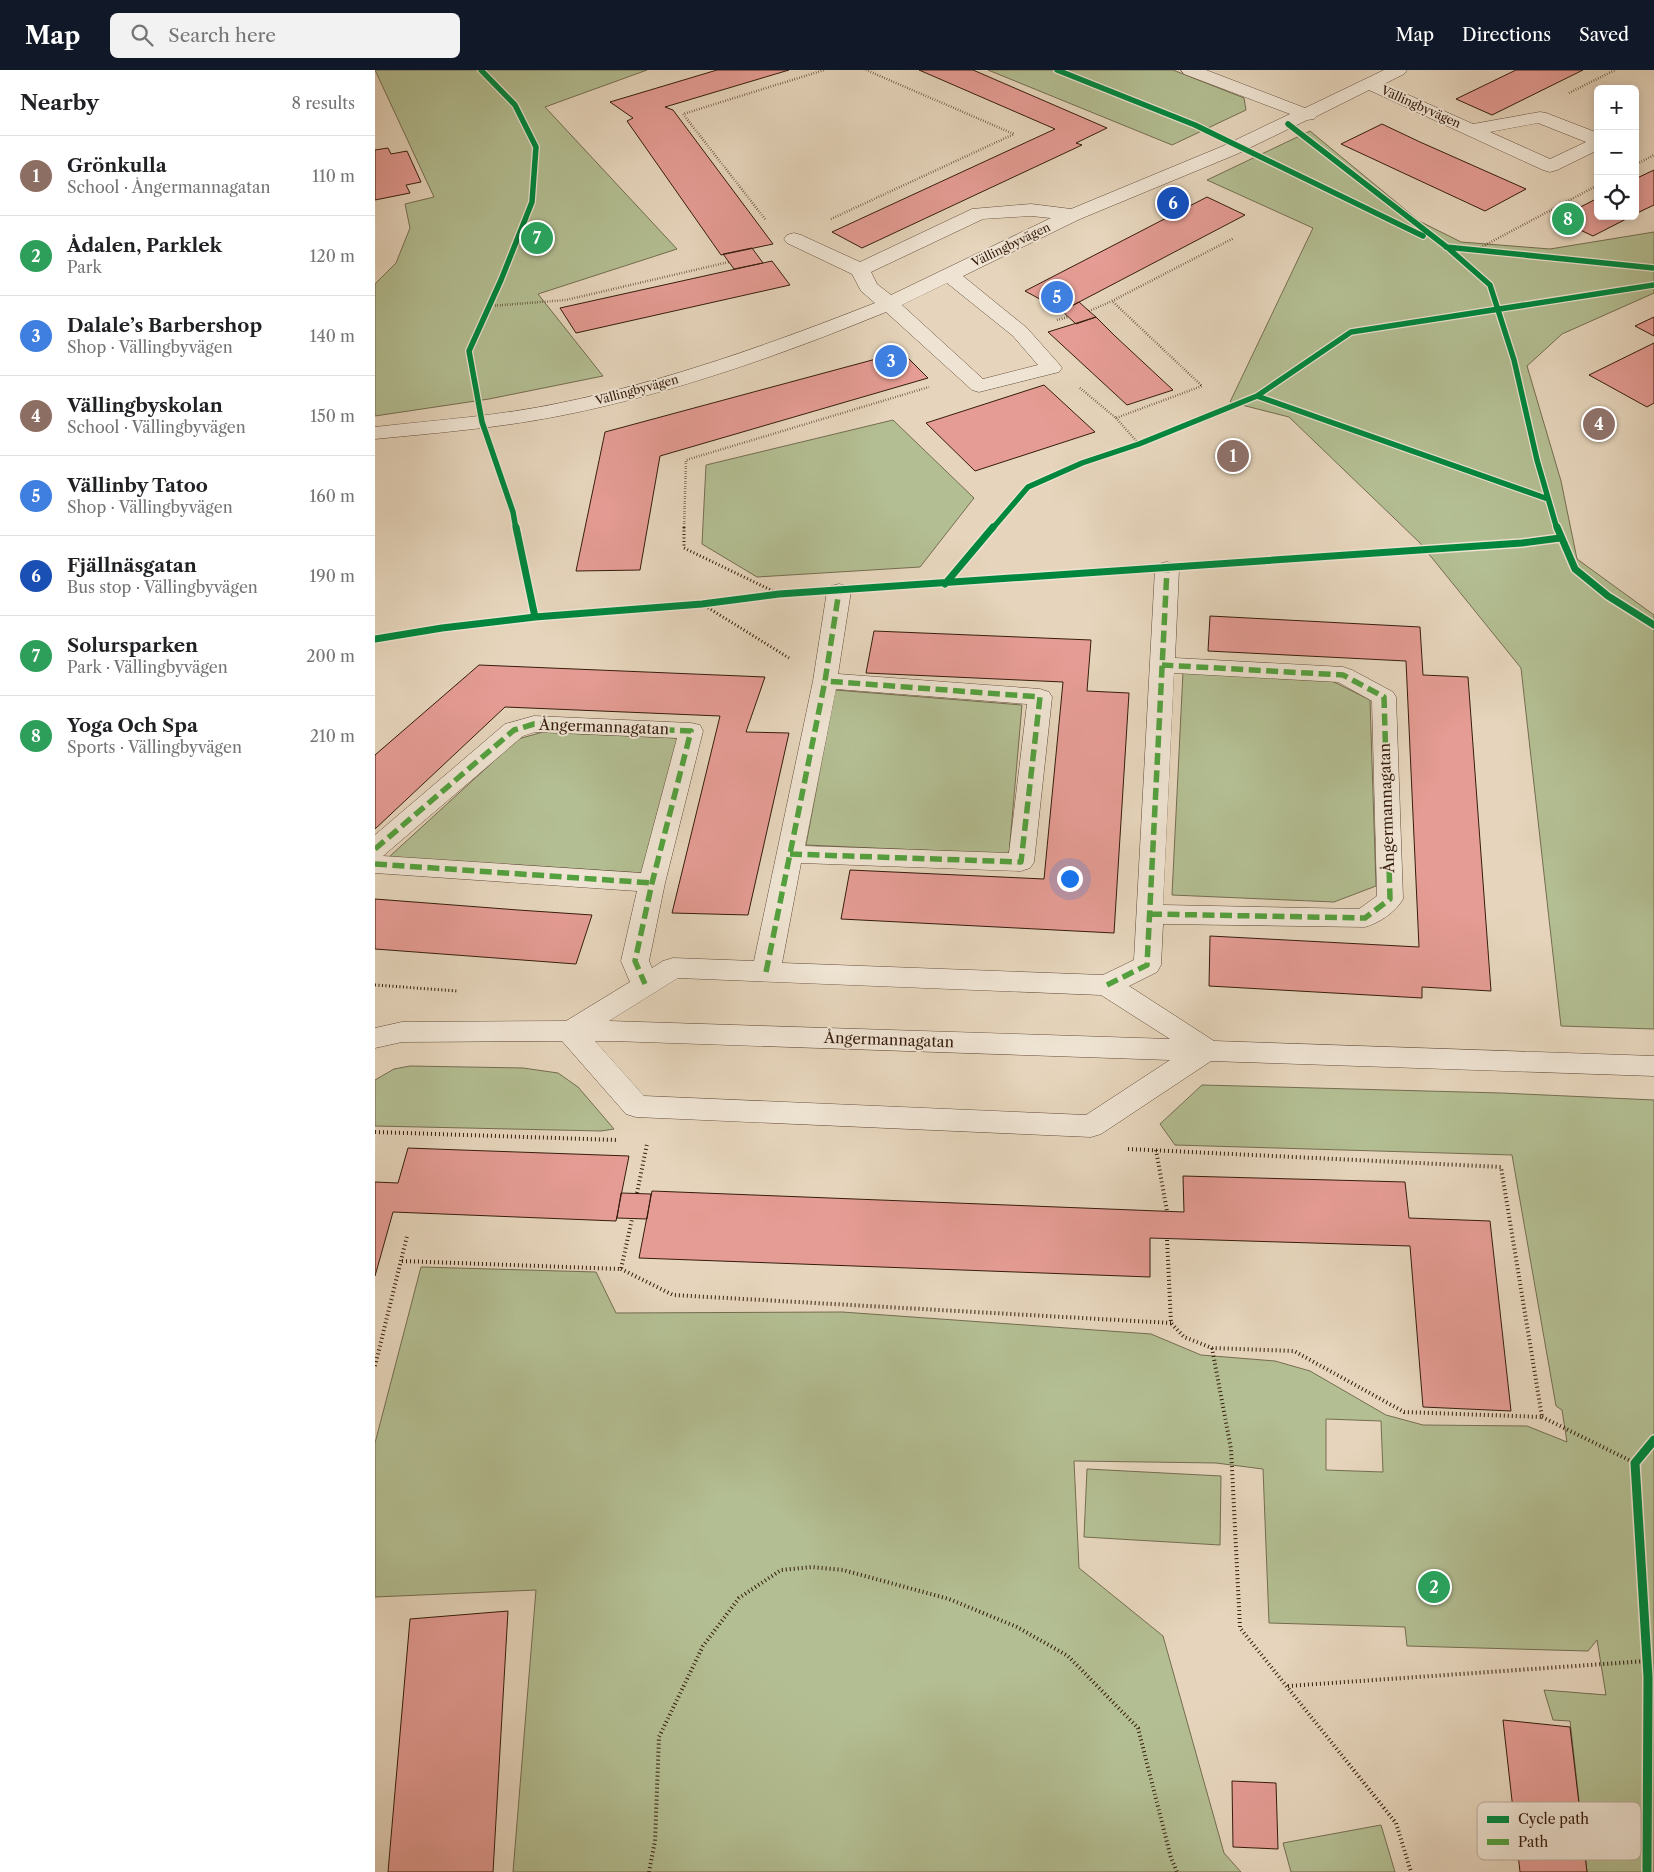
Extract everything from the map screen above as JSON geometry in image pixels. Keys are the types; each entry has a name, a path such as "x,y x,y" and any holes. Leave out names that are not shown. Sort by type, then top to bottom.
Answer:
{"street":[{"path":"1189,70 1308,115"},
{"name":"Vällingbyvägen","path":"375,433 482,422 559,410 668,383 824,330 889,304 1073,215 1230,150 1308,115 1398,70"},
{"name":"Vällingbyvägen","path":"1370,84 1550,166 1594,143"},
{"name":"Vällingbyvägen","path":"1472,130 1540,117 1594,139"},
{"name":"Vällingbyvägen","path":"860,270 979,213 1031,210 1073,215"},
{"path":"794,239 860,270 868,287 979,386 1052,368"},
{"name":"Vällingbyvägen","path":"949,274 1020,332 1052,368"},
{"path":"1107,985 1207,1050 1091,1126 636,1106 570,1032 673,968 1107,985 1147,965 1167,569"},
{"path":"766,972 825,681 839,591"},
{"name":"Ångermannagatan","path":"1149,914 1365,918 1390,899 1384,697 1343,675 1162,665"},
{"path":"790,854 1021,862 1040,697 825,681"},
{"name":"Ångermannagatan","path":"375,849 514,730 534,724 691,731 652,884 635,961 645,984"},
{"path":"375,864 652,884"},
{"name":"Ångermannagatan","path":"375,1038 402,1032 613,1031 1654,1066"}],"path":[{"path":"824,70 683,114 785,244 809,229 1014,134 866,70"},
{"path":"1639,163 1654,155"},
{"path":"1475,250 1594,187"},
{"path":"1089,311 1234,238"},
{"path":"1465,250 1493,252"},
{"path":"490,306 566,300 729,262"},
{"path":"486,315 493,297"},
{"path":"1112,301 1202,386 1116,418"},
{"path":"1052,368 1068,378 1116,418 1139,444"},
{"path":"779,594 684,548 686,460 968,376"},
{"path":"1129,448 1148,441"},
{"path":"759,597 839,591"},
{"path":"692,605 711,603"},
{"path":"702,604 825,681"},
{"path":"375,985 457,991"},
{"path":"375,1132 625,1141"},
{"path":"637,1193 647,1141 641,1141"},
{"path":"1126,1149 1501,1167 1542,1417"},
{"path":"1156,1150 1167,1211"},
{"path":"621,1269 632,1219"},
{"path":"375,1366 407,1236"},
{"path":"1167,1239 1171,1323 1184,1337 1212,1348 1294,1351 1404,1412 1542,1417 1637,1460 1635,1473"},
{"path":"402,1261 621,1269 673,1295 1171,1323"},
{"path":"1212,1348 1231,1449 1240,1628 1396,1823 1411,1872"},
{"path":"649,1872 655,1842 659,1737 703,1646 739,1598 781,1570 812,1567 843,1570 949,1599 1017,1627 1068,1656 1138,1728 1171,1858 1177,1872"},
{"path":"1288,1686 1647,1665 1647,1651"}],"green space":[{"path":"375,70 647,70 545,107 677,249 538,294 603,376 489,399 375,416 375,284 396,263 410,228 405,204 434,197"},
{"path":"988,70 1173,70 1244,98 1246,110 1172,145"},
{"path":"1310,131 1419,221 1461,242 1550,249 1654,232 1654,293 1562,334 1527,366 1561,481 1577,559 1654,615 1654,1029 1561,1026 1521,668 1420,543 1289,417 1230,402 1313,228 1207,180"},
{"path":"893,420 974,498 920,567 757,577 702,544 706,465"},
{"path":"1183,672 1330,680 1370,700 1376,886 1334,902 1172,895"},
{"path":"835,690 1022,705 1009,854 806,845"},
{"path":"543,732 678,738 642,873 389,857 518,739"},
{"path":"410,1066 523,1068 558,1073 578,1087 614,1129 601,1131 375,1126 375,1080 394,1069"},
{"path":"1202,1085 1501,1093 1654,1100 1654,1872 1587,1872 1586,1860 1641,1860 1641,1802 1579,1802 1570,1721 1553,1720 1544,1690 1606,1695 1597,1640 1588,1651 1407,1646 1405,1627 1269,1623 1263,1469 1216,1463 1074,1461 1079,1568 1163,1636 1224,1853 1241,1872 513,1872 536,1590 375,1597 375,1443 421,1267 596,1272 616,1313 842,1312 1151,1334 1201,1355 1275,1361 1310,1371 1386,1415 1423,1425 1527,1426 1567,1442 1562,1410 1556,1406 1512,1155 1175,1145 1160,1124","holes":["1326,1419 1381,1421 1383,1472 1326,1470"]},
{"path":"1087,1469 1221,1476 1220,1545 1084,1537"},
{"path":"1381,1825 1395,1872 1291,1872 1283,1843"}],"building":[{"path":"717,70 789,70 665,107 673,110 773,244 721,255 627,121 633,118 610,102"},
{"path":"919,70 973,70 1107,128 1076,143 1082,145 862,248 832,232 1055,129"},
{"path":"1516,70 1583,70 1492,115 1456,99"},
{"path":"1382,124 1526,189 1485,211 1341,144"},
{"path":"388,148 391,154 407,151 421,182 406,185 410,193 375,200 375,150"},
{"path":"1654,170 1654,205 1639,212 1639,177"},
{"path":"1207,197 1245,215 1062,311 1025,291"},
{"path":"1594,200 1594,220 1624,220 1593,236 1557,219"},
{"path":"752,248 763,263 734,269 723,254"},
{"path":"772,261 790,285 576,333 560,308"},
{"path":"1079,302 1096,317 1076,324 1062,311"},
{"path":"1096,317 1173,390 1127,405 1048,332"},
{"path":"1654,317 1654,336 1635,326"},
{"path":"1654,343 1654,403 1647,407 1589,375"},
{"path":"902,352 928,378 660,456 640,570 576,571 605,432"},
{"path":"1044,385 1095,432 975,471 926,423"},
{"path":"1210,616 1420,627 1423,675 1468,677 1491,991 1422,987 1422,998 1209,986 1210,936 1419,947 1406,661 1208,651"},
{"path":"874,631 1091,640 1087,691 1129,693 1114,933 841,919 850,870 1044,879 1063,682 866,673"},
{"path":"479,665 765,677 746,732 789,733 748,915 672,913 720,716 505,707 375,829 375,755"},
{"path":"375,899 592,915 576,964 375,949"},
{"path":"408,1148 629,1156 616,1221 393,1212 375,1276 375,1182 398,1183"},
{"path":"1183,1176 1405,1182 1409,1218 1490,1221 1511,1411 1423,1407 1410,1246 1150,1238 1150,1277 639,1258 652,1191 1184,1212"},
{"path":"621,1193 651,1194 647,1219 617,1218"},
{"path":"508,1611 493,1872 388,1872 410,1619"},
{"path":"1503,1720 1570,1727 1579,1802 1512,1802"},
{"path":"1232,1781 1276,1783 1278,1849 1233,1847"},
{"path":"1519,1860 1586,1860 1587,1872 1520,1872"}],"marked path":[{"path":"1107,985 1147,965 1167,569"},
{"path":"766,972 825,681 839,591"},
{"path":"1150,914 1365,918 1390,899 1384,697 1343,675 1162,665"},
{"path":"790,854 1021,862 1040,697 825,681"},
{"path":"375,849 514,730 534,724 691,731 652,883 635,961 645,984"},
{"path":"375,864 652,883"}],"cycle path":[{"path":"481,70 515,105 536,147 532,202 501,280 469,351 482,422 513,512 535,617"},
{"path":"1057,70 1195,125 1423,236"},
{"path":"1288,124 1448,248 1490,285 1514,360 1537,460 1560,538 1575,569 1608,596 1654,625"},
{"path":"1446,247 1654,268"},
{"path":"945,584 1028,487 1082,463 1139,444 1257,396 1351,332 1654,285"},
{"path":"1257,396 1548,499"},
{"path":"375,639 442,628 535,617 702,604 779,594 1522,543 1560,538"},
{"path":"1647,1872 1648,1677 1635,1463 1654,1440"}],"place":[{"name":"Fjällnäsgatan","path":"1173,203"},
{"name":"Yoga Och Spa","path":"1568,219"},
{"name":"Solursparken","path":"537,238"},
{"name":"Vällinby Tatoo","path":"1057,297"},
{"name":"Dalale’s Barbershop","path":"891,361"},
{"name":"Vällingbyskolan","path":"1599,424"},
{"name":"Grönkulla","path":"1233,456"},
{"name":"Ådalen, Parklek","path":"1434,1587"}]}
